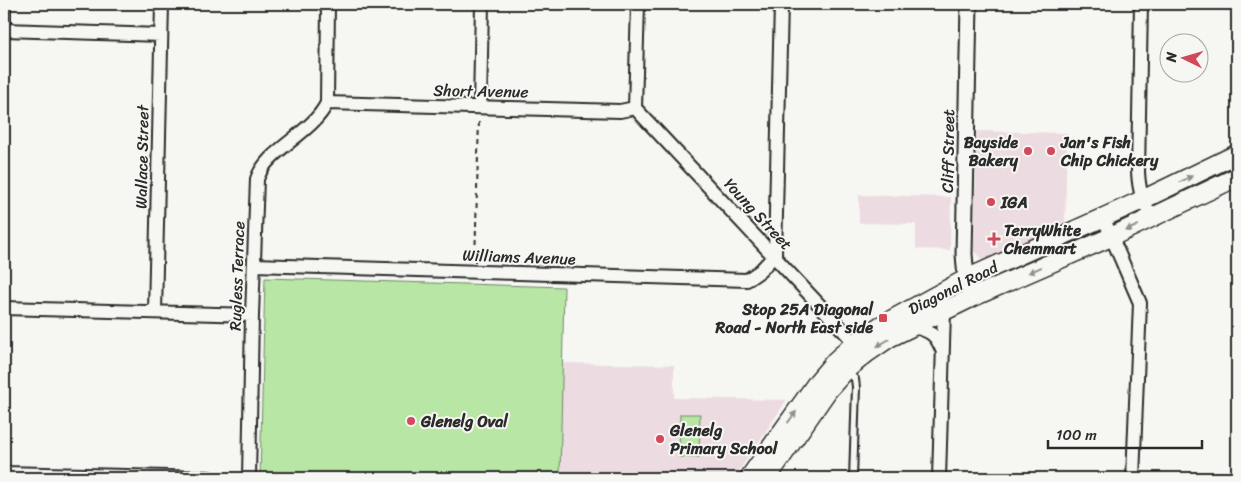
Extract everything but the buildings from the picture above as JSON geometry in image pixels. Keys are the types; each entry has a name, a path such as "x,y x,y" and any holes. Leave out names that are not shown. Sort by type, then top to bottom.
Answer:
{"main road":[{"name":"Diagonal Road","path":"749,478 818,381 855,342 880,326 966,279 1142,200 1237,154"},
{"name":"Diagonal Road","path":"767,478 828,390 846,370 890,338 973,297 1112,237 1237,178"}],"street":[{"path":"4,4 4,29 161,35"},
{"name":"Wallace Street","path":"155,312 162,4"},
{"path":"327,104 328,4"},
{"path":"480,107 482,4"},
{"path":"635,108 638,4"},
{"path":"775,255 781,4"},
{"name":"Cliff Street","path":"969,4 964,248 966,279 973,297"},
{"path":"1141,4 1138,172 1142,200 1152,218"},
{"name":"Short Avenue","path":"327,104 620,111 635,108"},
{"name":"Rugless Terrace","path":"248,478 256,189 260,171 266,162 315,120 323,112 327,104"},
{"name":"Young Street","path":"635,108 855,342"},
{"path":"1103,217 1140,303 1133,478"},
{"path":"964,248 972,266 979,270 986,270"},
{"name":"Williams Avenue","path":"254,265 747,280 760,271 775,255"},
{"path":"4,308 252,314"},
{"path":"939,478 944,312"},
{"path":"913,327 927,329 938,340 943,352"},
{"path":"4,473 209,478"}],"lane":[{"path":"846,370 854,379 856,387 852,478"}],"path":[{"path":"475,272 480,107"}],"shaded area":[{"path":"977,131 1067,133 1065,224 985,263 974,251"},
{"path":"859,195 951,197 950,250 916,249 916,224 859,223"},
{"name":"Glenelg Primary School","path":"562,363 674,365 674,398 787,400 734,478 560,478"}],"green space":[{"name":"Glenelg Oval","path":"265,278 564,287 560,478 260,478"},
{"path":"680,414 700,414 699,458 679,457"}],"place":[{"name":"Bayside Bakery","path":"1028,151"},
{"name":"Jan's Fish Chip Chickery","path":"1051,151"},
{"name":"IGA","path":"991,202"},
{"name":"TerryWhite Chemmart","path":"994,239"},
{"name":"Stop 25A Diagonal Road - North East side","path":"883,318"},
{"name":"Glenelg Oval","path":"411,421"},
{"name":"Glenelg Primary School","path":"660,439"}]}
